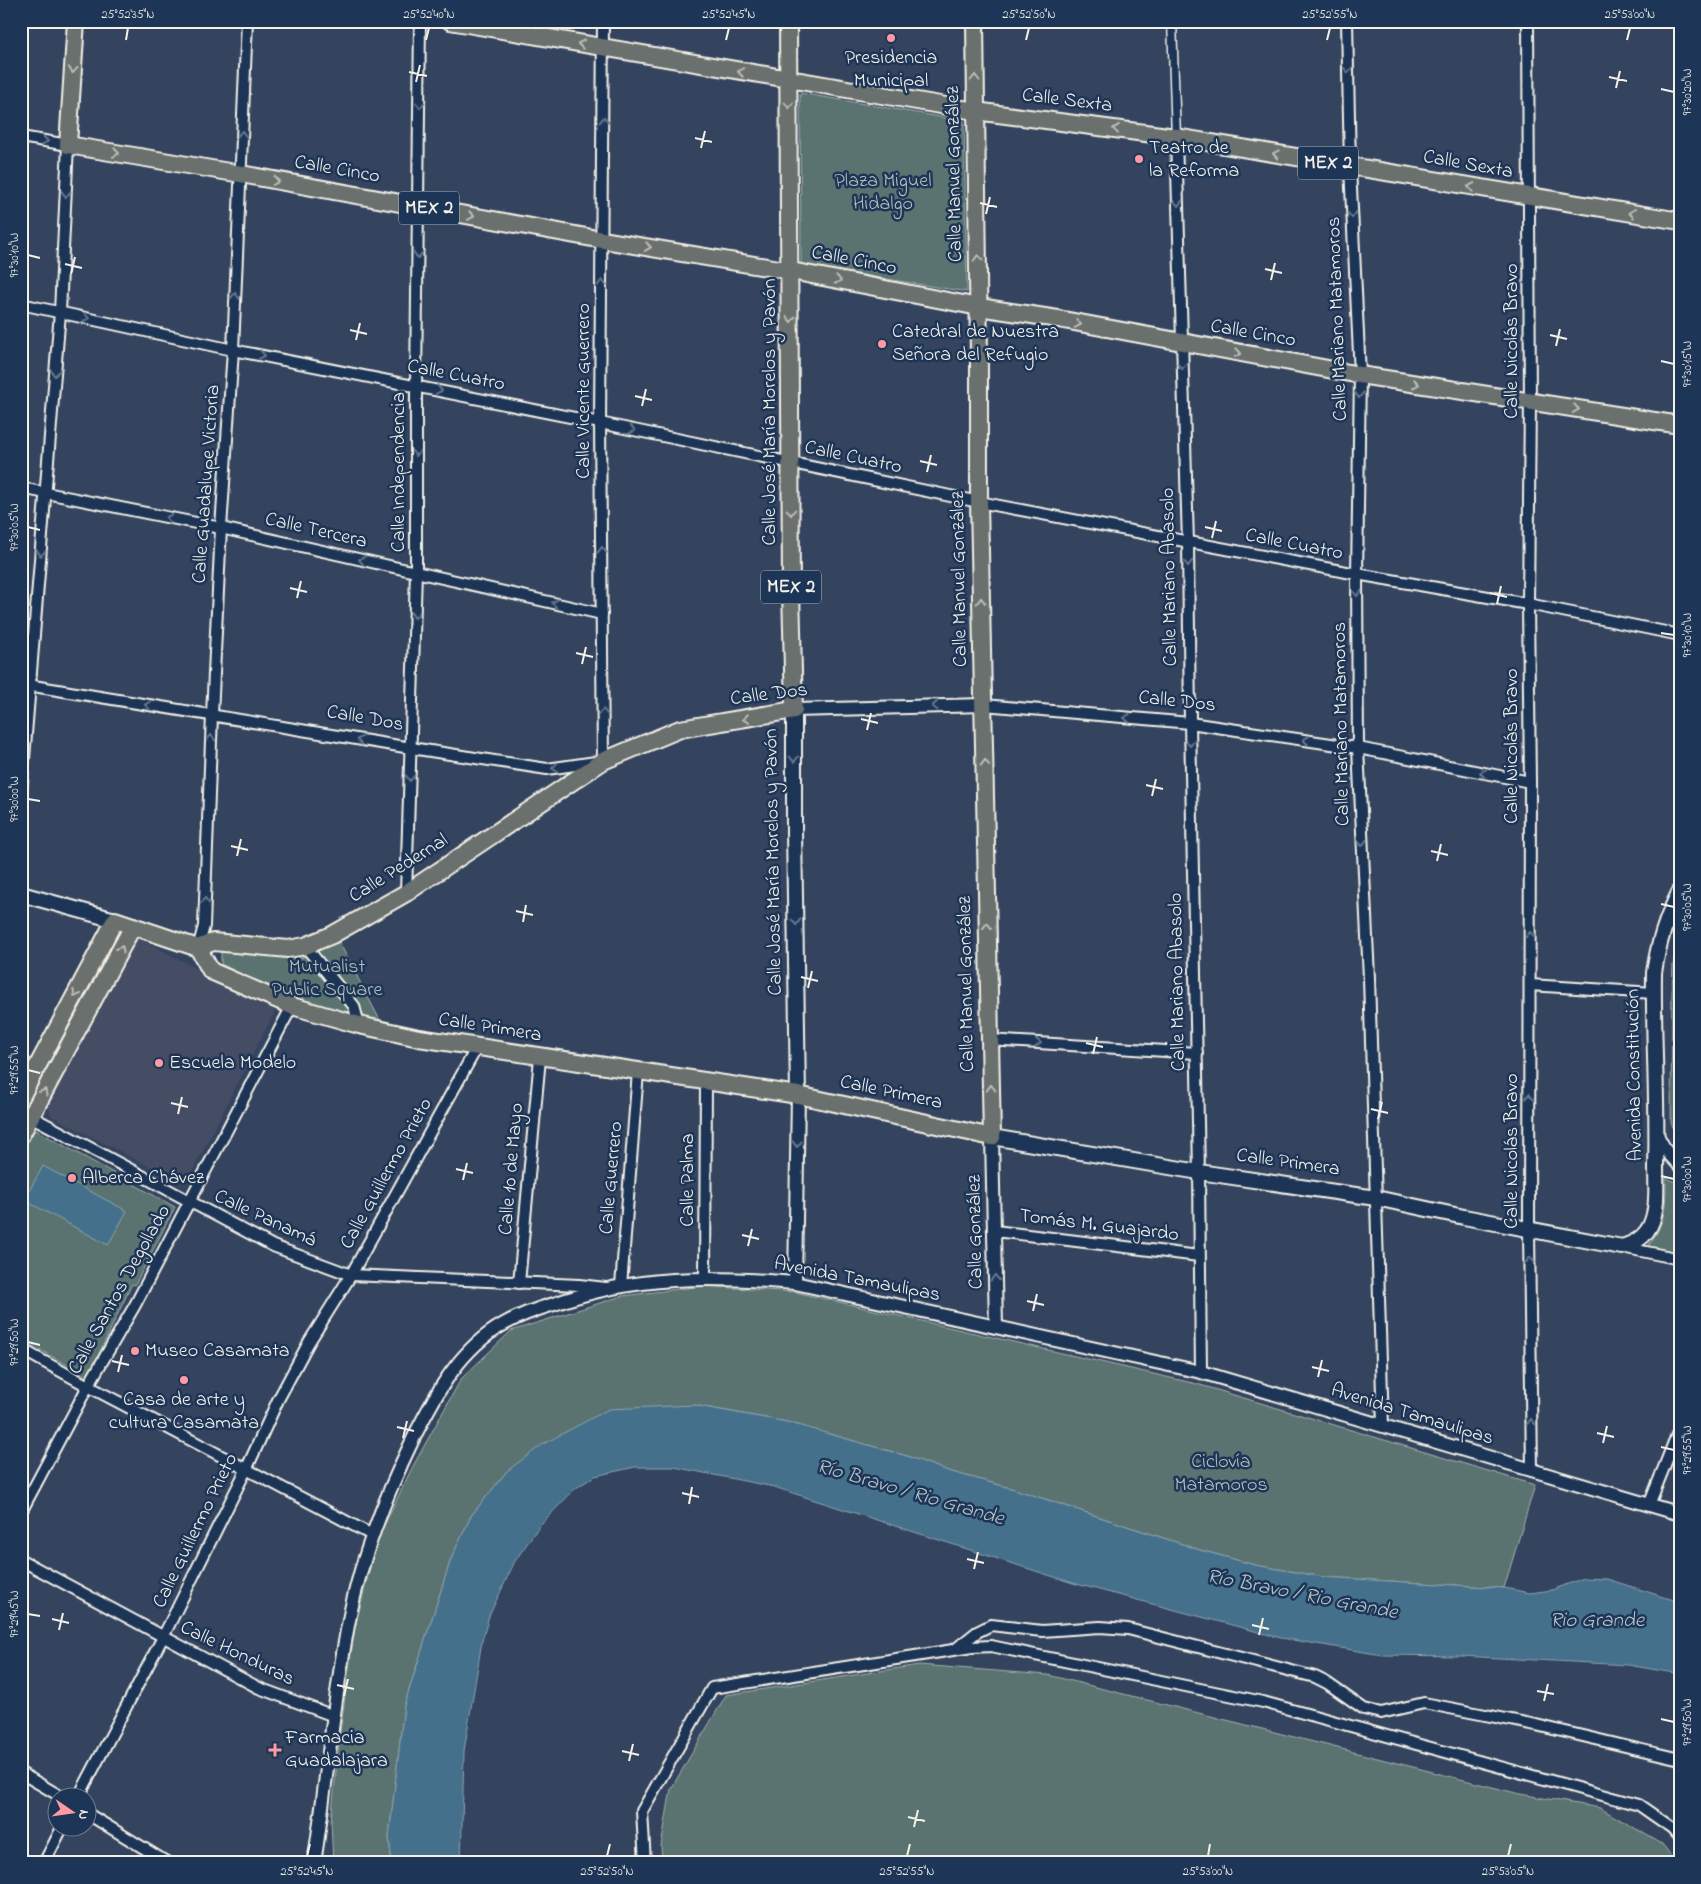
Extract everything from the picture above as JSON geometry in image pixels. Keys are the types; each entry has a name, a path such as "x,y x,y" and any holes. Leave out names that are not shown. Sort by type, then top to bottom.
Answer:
{"main road":[{"path":"68,145 76,21"},
{"name":"Calle Sexta","path":"450,21 789,80 975,110 1176,137 1680,221"},
{"name":"Calle José María Morelos y Pavón","path":"788,21 794,831 798,1095"},
{"name":"Calle Manuel González","path":"975,21 979,307 979,502 992,1137"},
{"name":"Calle Cinco","path":"68,145 240,174 603,240 791,271 979,307 1360,375 1680,425"},
{"name":"Calle Dos","path":"603,761 680,729 794,710"},
{"name":"Calle Pedernal","path":"198,948 213,942 288,949 305,946 332,935 406,893 603,761"},
{"name":"Avenida Constitución","path":"1622,1247 1636,1242 1648,1231 1655,1203 1657,1132 1654,993 1657,949 1671,908 1680,891"},
{"path":"21,894 115,920 198,948"},
{"path":"21,1097 115,920"},
{"path":"21,1135 26,1114 133,926"},
{"name":"Calle Primera","path":"198,948 210,971 292,1006 418,1038 540,1058 798,1095 992,1137 1199,1172 1376,1198 1528,1230 1622,1247"}],"street":[{"name":"Calle Guadalupe Victoria","path":"198,948 204,926 212,715 221,528 233,350 247,21"},
{"name":"Calle Independencia","path":"406,893 416,572 420,21"},
{"name":"Calle Vicente Guerrero","path":"603,761 600,423 604,21"},
{"name":"Calle Mariano Abasolo","path":"1172,21 1188,543 1201,1372"},
{"name":"Calle Mariano Matamoros","path":"1347,21 1350,167 1360,375 1357,574 1358,748 1370,978 1383,1426"},
{"name":"Calle Nicolás Bravo","path":"1528,21 1530,402 1528,604 1530,782 1528,1230 1532,1471"},
{"name":"Calle Cinco","path":"21,137 68,145"},
{"path":"21,796 25,684 46,494 60,312 68,145"},
{"name":"Calle Cuatro","path":"21,304 233,350 600,423 979,502 1188,543 1528,604 1680,635"},
{"name":"Calle Tercera","path":"21,488 221,528 602,614"},
{"name":"Calle Dos","path":"25,684 547,769 603,761"},
{"name":"Calle Dos","path":"794,710 984,705 1190,723 1358,748 1530,782"},
{"path":"305,946 354,1006 359,1024"},
{"path":"1530,985 1654,993"},
{"name":"Calle Santos Degollado","path":"21,1512 88,1386 135,1305 292,1006"},
{"path":"989,1040 1197,1054"},
{"name":"Calle Guillermo Prieto","path":"84,1786 163,1637 304,1350 351,1276 477,1047"},
{"name":"Calle 10 de Mayo","path":"518,1283 540,1058"},
{"name":"Calle Guerrero","path":"621,1286 638,1072"},
{"name":"Calle Palma","path":"705,1277 706,1082"},
{"name":"Calle José María Morelos y Pavón","path":"795,1283 798,1095"},
{"name":"Calle Panamá","path":"26,1114 188,1202 274,1246 351,1276 578,1285 606,1288"},
{"path":"1657,1132 1666,1150 1680,1167"},
{"name":"Calle González","path":"992,1137 996,1327"},
{"name":"Tomás M. Guajardo","path":"995,1231 1199,1256"},
{"name":"Calle Primera","path":"1622,1247 1680,1259"},
{"name":"Avenida Tamaulipas","path":"314,1863 349,1619 372,1535 402,1462 425,1414 452,1371 468,1350 504,1324 576,1296 606,1288 672,1279 705,1277 795,1283 1089,1349 1201,1372 1680,1514"},
{"path":"21,1348 88,1386 372,1535"},
{"path":"1649,1505 1680,1427"},
{"name":"Calle Honduras","path":"21,1560 272,1694 334,1716"},
{"path":"956,1650 977,1632 991,1625 1042,1631 1100,1627 1128,1629 1315,1677 1327,1683 1364,1709 1381,1713 1424,1703 1536,1725 1680,1759"},
{"path":"645,1863 642,1811 712,1688 991,1646 1263,1702 1640,1806 1672,1828 1680,1837"},
{"path":"21,1773 48,1789"},
{"path":"98,1820 168,1863"},
{"path":"44,1863 58,1836"}],"shaded area":[{"name":"Escuela Modelo","path":"137,937 275,1011 185,1185 52,1116 49,1110 49,1103"}],"green space":[{"name":"Plaza Miguel Hidalgo","path":"800,93 964,121 967,292 801,265"},
{"path":"1680,931 1680,1142 1671,1123 1673,965"},
{"name":"Mutualist Public Square","path":"339,942 381,1022 291,999 221,964 221,952 301,958"},
{"path":"32,1128 175,1207 135,1285 132,1284 88,1377 21,1339 21,1149"},
{"path":"1666,1177 1680,1185 1680,1253 1648,1246 1662,1222 1666,1197"},
{"name":"Ciclovía Matamoros","path":"703,1286 795,1292 1197,1384 1535,1485 1504,1588 1323,1577 1255,1565 1200,1550 1014,1489 948,1471 907,1456 787,1422 693,1405 507,1471 471,1516 451,1559 404,1706 389,1837 392,1863 333,1863 331,1821 340,1732 355,1627 377,1540 412,1468 461,1379 511,1331 622,1296"},
{"path":"919,1665 1048,1675 1520,1794 1600,1808 1662,1844 1677,1863 662,1863 661,1846 671,1789 726,1695"}],"water":[{"path":"43,1166 127,1211 108,1245 24,1200"},
{"name":"Rio Grande","path":"693,1405 787,1422 907,1456 948,1471 1014,1489 1200,1550 1255,1565 1323,1577 1504,1588 1530,1593 1552,1590 1584,1578 1607,1579 1680,1602 1680,1674 1628,1665 1461,1656 1382,1655 1281,1638 1073,1583 774,1487 674,1467 635,1467 595,1476 576,1488 540,1525 515,1561 489,1616 482,1641 464,1751 461,1863 392,1863 389,1837 404,1706 451,1559 471,1516 507,1471 543,1444 609,1409"}],"place":[{"name":"Presidencia Municipal","path":"891,38"},
{"name":"Teatro de la Reforma","path":"1139,159"},
{"name":"Catedral de Nuestra Señora del Refugio","path":"882,344"},
{"name":"Escuela Modelo","path":"159,1063"},
{"name":"Alberca Chávez","path":"72,1178"},
{"name":"Museo Casamata","path":"135,1351"},
{"name":"Casa de arte y cultura Casamata","path":"184,1380"},
{"name":"Farmacia Guadalajara","path":"275,1750"}],"water label":[{"name":"Río Bravo / Rio Grande","path":"910,1493"},
{"name":"Río Bravo / Rio Grande","path":"1302,1595"}]}
